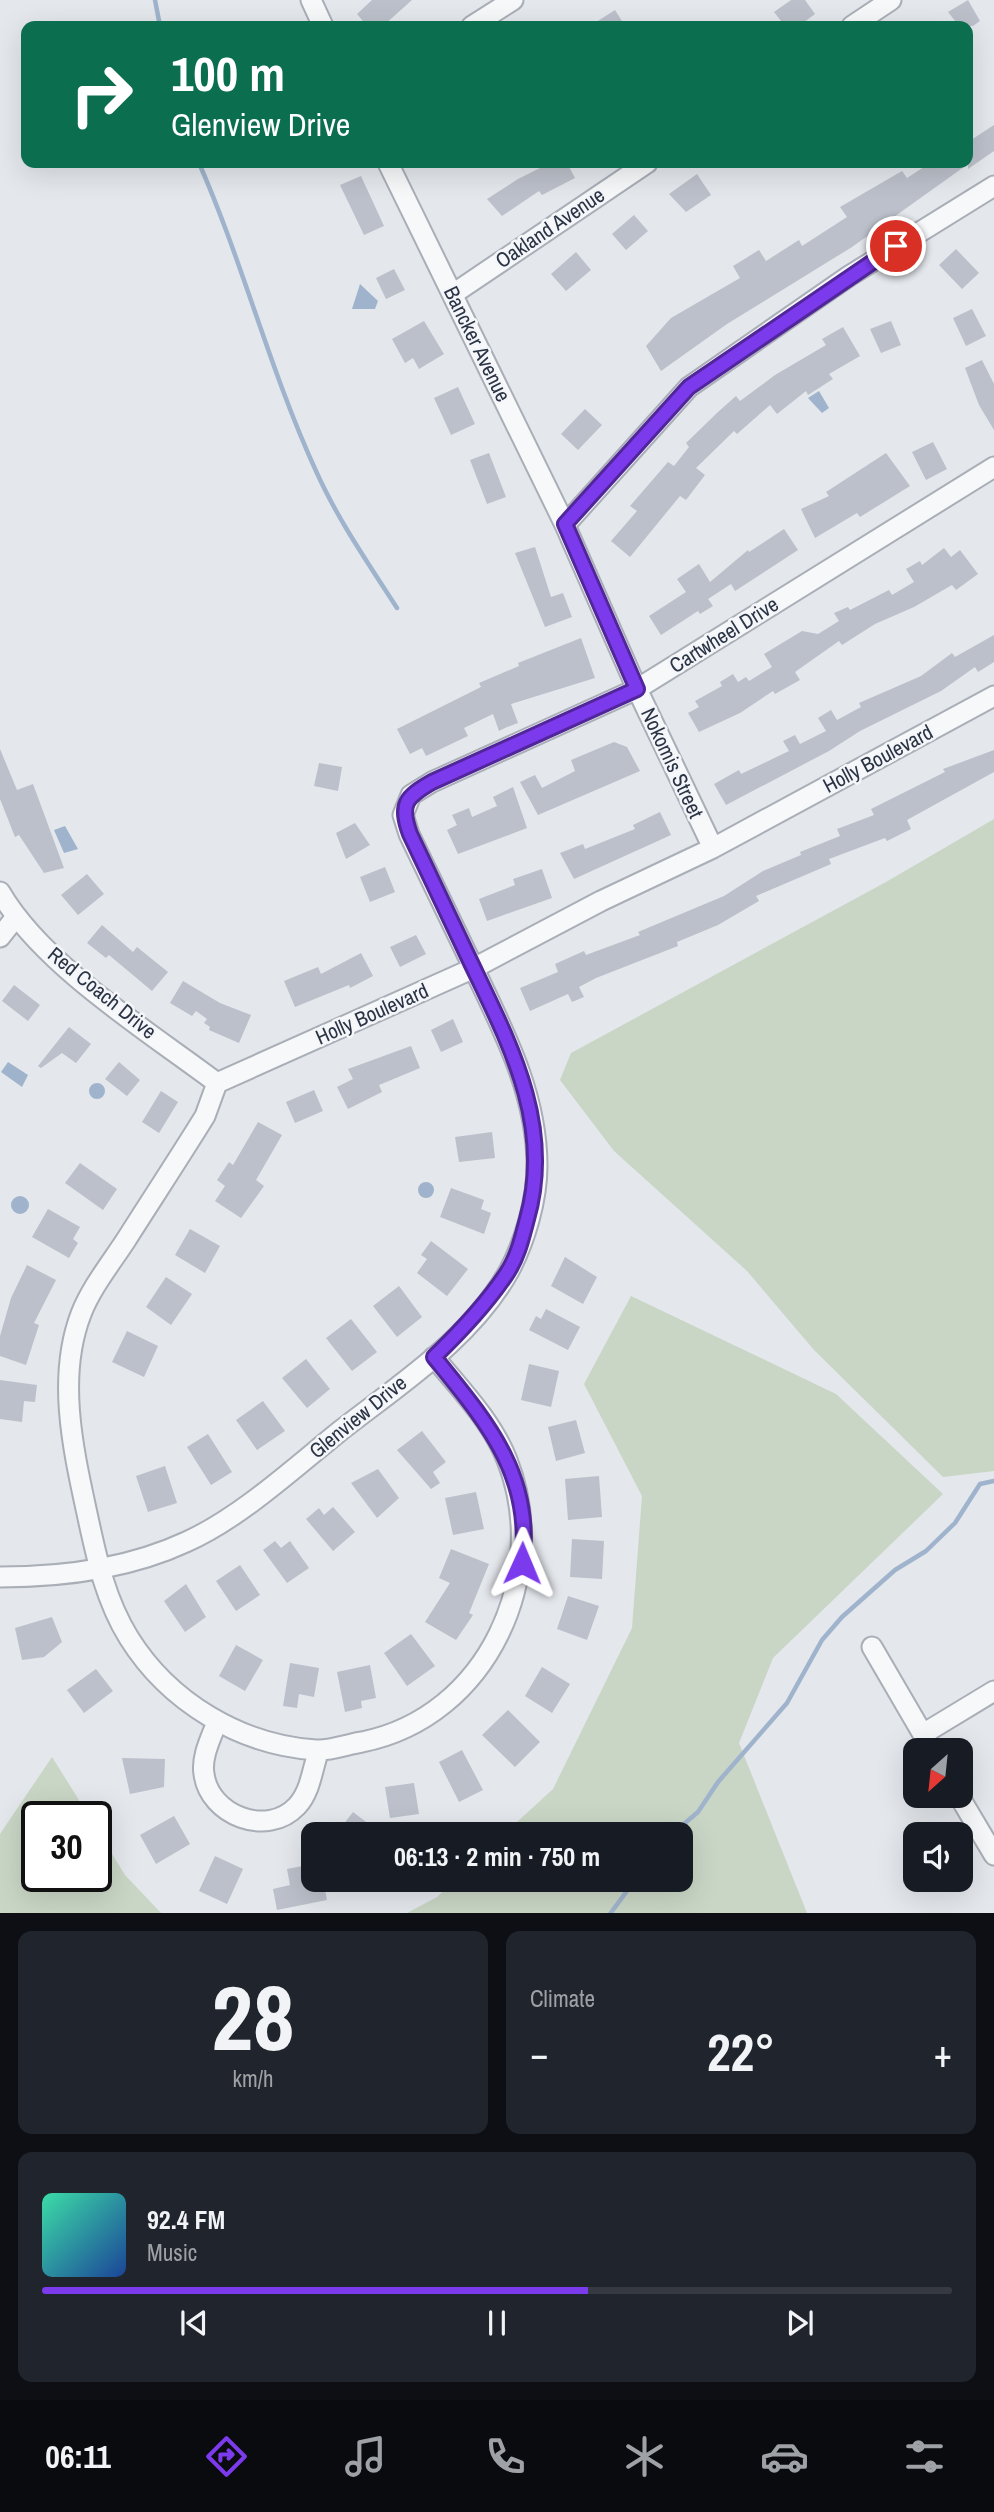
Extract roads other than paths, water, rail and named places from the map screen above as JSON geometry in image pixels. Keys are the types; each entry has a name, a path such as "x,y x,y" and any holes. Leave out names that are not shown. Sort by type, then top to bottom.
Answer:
{"street":[{"path":"311,0 321,21"},
{"path":"480,21 513,0"},
{"path":"860,21 891,0"},
{"name":"Bancker Avenue","path":"390,168 565,524"},
{"name":"Oakland Avenue","path":"453,294 640,168"},
{"path":"565,524 689,387 857,271 994,186"},
{"name":"Cartwheel Drive","path":"407,801 432,782 637,689 994,467"},
{"name":"Nokomis Street","path":"565,524 637,689 713,848"},
{"name":"Holly Boulevard","path":"217,1083 474,968 611,896 713,848 994,696"},
{"name":"Glenview Drive","path":"0,1577 31,1577 100,1570 160,1552 200,1535 302,1462 434,1357 470,1322 508,1272 522,1242 537,1168 527,1092 513,1051 410,834 403,815 407,801"},
{"name":"Red Coach Drive","path":"0,892 15,918 103,998 217,1083"},
{"path":"0,936 15,918"},
{"path":"217,1083 205,1116 81,1314 68,1385 73,1443 100,1570 111,1604 148,1664 168,1687 217,1722 259,1738 319,1750 375,1739 404,1728 462,1686 482,1664 499,1637 520,1579 524,1548 517,1487 506,1456 488,1424 434,1357"},
{"path":"872,1647 926,1738"},
{"path":"933,1738 994,1691"},
{"path":"217,1722 203,1765 204,1777 209,1794 235,1816 268,1820 296,1807 308,1787 319,1750"},
{"path":"966,1808 994,1854"}],"water":[{"path":"360,284 378,301 375,309 352,309"},
{"path":"819,391 829,408 822,413 808,398"},
{"path":"65,826 78,849 64,853 54,830"},
{"path":"8,1062 28,1075 22,1087 1,1072"},
{"path":"94,1083 100,1083 105,1091 103,1097 94,1099 89,1094 89,1088"},
{"path":"426,1182 432,1184 432,1196 426,1198 420,1196 418,1190 420,1184"},
{"path":"20,1196 26,1199 29,1205 26,1211 20,1214 14,1211 11,1205 14,1199"}],"waterway":[{"path":"155,0 159,21"},
{"path":"201,168 284,395 316,471 364,558 397,608"},
{"path":"686,1822 698,1812 718,1782 787,1703 822,1640 842,1617 895,1570 926,1551 955,1523 980,1484 994,1481"},
{"path":"611,1913 626,1892"}]}
